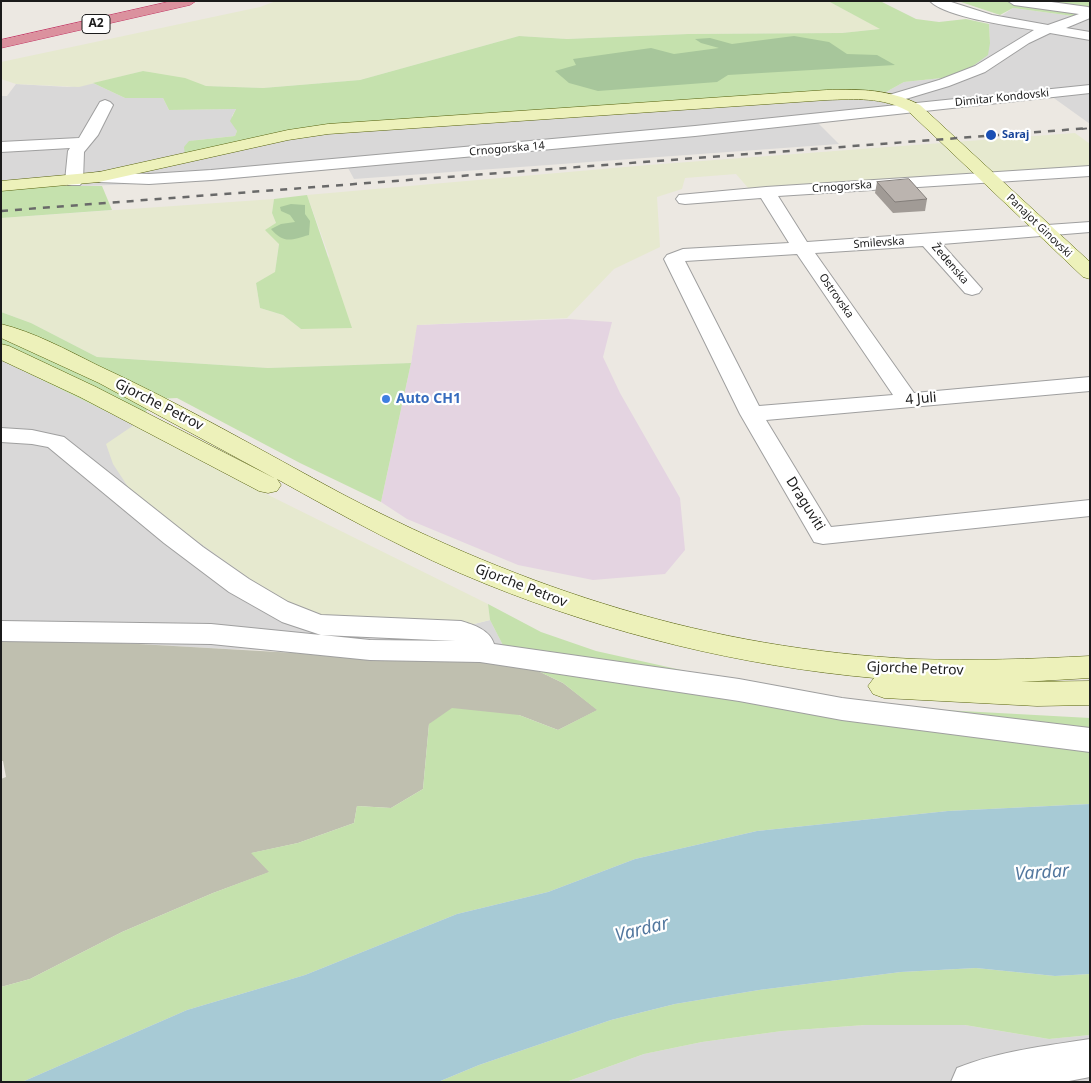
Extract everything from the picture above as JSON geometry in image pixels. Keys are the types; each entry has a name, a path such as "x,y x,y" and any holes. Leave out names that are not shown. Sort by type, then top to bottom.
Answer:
{"highway":[{"name":"A2","path":"1,35 158,1"},
{"name":"A2","path":"1,44 190,1"}],"main road":[{"name":"Panajot Ginovski","path":"1,186 74,181 99,177 288,135 328,129 826,95 872,94 894,98 914,108 1090,273"},
{"name":"Gjorche Petrov","path":"1,330 82,366 415,542 488,575 541,596 616,621 685,638 774,656 864,667 991,672 1090,667"},
{"name":"Gjorche Petrov","path":"1,351 97,396 443,574 527,608 586,629 729,665 823,680 950,691 1037,694 1090,693"}],"street":[{"path":"936,1 964,11 1045,29 1062,30 1090,36"},
{"path":"894,98 972,72 991,63 1045,29 1081,19 1089,13 1088,11 1075,8 1014,1"},
{"name":"Dimitar Kondovski","path":"914,108 1090,89"},
{"path":"74,181 76,151 90,135 106,105"},
{"name":"Crnogorska 14","path":"99,177 149,179 211,175 695,132 914,108"},
{"path":"1,147 85,142"},
{"name":"Crnogorska","path":"684,200 766,192 1090,170"},
{"name":"Ostrovska","path":"766,192 802,248 908,400"},
{"name":"Smilevska","path":"677,263 674,259 683,255 928,240 1090,227"},
{"name":"Žedenska","path":"928,240 972,289"},
{"name":"Draguviti","path":"677,263 751,414 822,536 1090,508"},
{"name":"4 Juli","path":"751,414 1090,384"},
{"path":"1,434 56,442 175,540 242,587 300,620 321,625 461,631 479,640 480,652"},
{"path":"1,631 211,634 370,650 480,652 739,690 842,710 1090,740"},
{"path":"971,1082 997,1074 1090,1058"}],"shaded area":[{"path":"276,1 828,1 881,29 842,33 688,34 567,39 519,36 360,80 263,88 206,86 143,71 79,87 16,84 1,79 1,62 260,7"},
{"path":"1013,8 1073,16 1090,9 1090,124 1051,96 817,122 839,144 354,179 347,166 218,181 1,189 1,96 7,96 16,84 68,87 93,83 125,98 163,98 169,110 236,109 232,116 237,131 235,136 189,141 262,136 322,125 377,120 863,90 886,92 904,82 942,78 990,43 989,24"},
{"path":"1075,133 1090,144 1090,167 749,189 736,174 685,178 682,189 657,197 660,247 614,269 567,318 417,325 411,363 268,368 97,357 31,323 1,312 1,218 274,199 272,213 276,223 279,243 275,273 256,283 260,308 283,315 301,329 329,256 307,195 648,165"},
{"path":"568,319 612,322 603,357 620,393 680,498 685,550 665,574 593,580 518,565 407,519 381,502 411,363 416,325"},
{"path":"1,360 134,425 466,626 490,620 509,657 227,649 104,642 1,641"},
{"path":"134,425 226,474 488,604 490,620 466,626 309,614 278,599 134,496 113,464 106,444"},
{"path":"1,641 104,642 382,658 509,657 563,683 598,710 558,730 519,715 429,724 423,789 391,808 357,806 354,823 298,843 252,853 270,872 213,893 122,932 30,979 1,987 1,779 6,777 3,761 1,761"},
{"path":"865,1025 965,1025 1049,1039 1090,1035 1090,1080 1079,1082 566,1082 644,1054 702,1042 782,1031"}],"green space":[{"path":"828,1 880,1 916,19 939,22 966,19 989,24 990,43 988,55 970,68 942,78 904,82 886,92 863,90 322,125 262,136 185,156 184,147 189,141 235,136 237,131 230,121 236,109 169,110 163,98 125,98 93,83 143,71 185,78 206,86 263,88 360,80 519,36 567,39 688,34 842,33 880,29"},
{"path":"958,1 1090,1 1090,9 1073,16 1013,8 1000,15"},
{"path":"794,36 829,42 847,54 877,55 895,65 728,75 717,82 598,91 569,83 555,71 576,65 573,59 651,48 674,54 719,48 701,43 695,39 710,38 732,44"},
{"path":"49,186 102,186 112,210 1,218 1,189"},
{"path":"307,195 352,328 301,329 283,315 260,308 256,283 275,272 279,244 265,230 276,223 272,213 274,199"},
{"path":"291,204 305,205 305,214 310,221 309,235 288,240 280,237 271,229 281,224 295,222 290,215 281,211 280,207"},
{"path":"1,312 31,323 97,357 268,368 411,363 381,502 300,463 177,398 157,399 134,425 1,360"},
{"path":"488,604 541,632 596,651 798,696 907,708 1090,718 1090,804 948,811 757,831 635,859 548,892 457,914 305,975 187,1010 22,1082 1,1082 1,987 30,979 122,932 213,893 269,872 251,853 298,843 354,823 357,806 391,808 423,789 429,724 452,708 519,715 558,730 597,710 563,683 509,657 490,620"},
{"path":"976,968 1055,976 1090,974 1090,1035 1049,1039 965,1025 865,1025 782,1031 702,1042 644,1054 566,1082 438,1082 479,1065 611,1020 675,1004 759,990 901,972"}],"water":[{"name":"Vardar","path":"1090,804 1090,974 1055,976 976,968 901,972 759,990 675,1004 611,1020 479,1065 438,1082 22,1082 187,1010 305,975 457,914 548,892 635,859 757,831 948,811"}],"building":[{"path":"909,179 927,199 895,202 877,182"}],"railway":[{"path":"1,211 1090,128 1082,129"}],"place":[{"name":"Saraj","path":"991,135"},
{"name":"Auto CH1","path":"386,399"}]}
